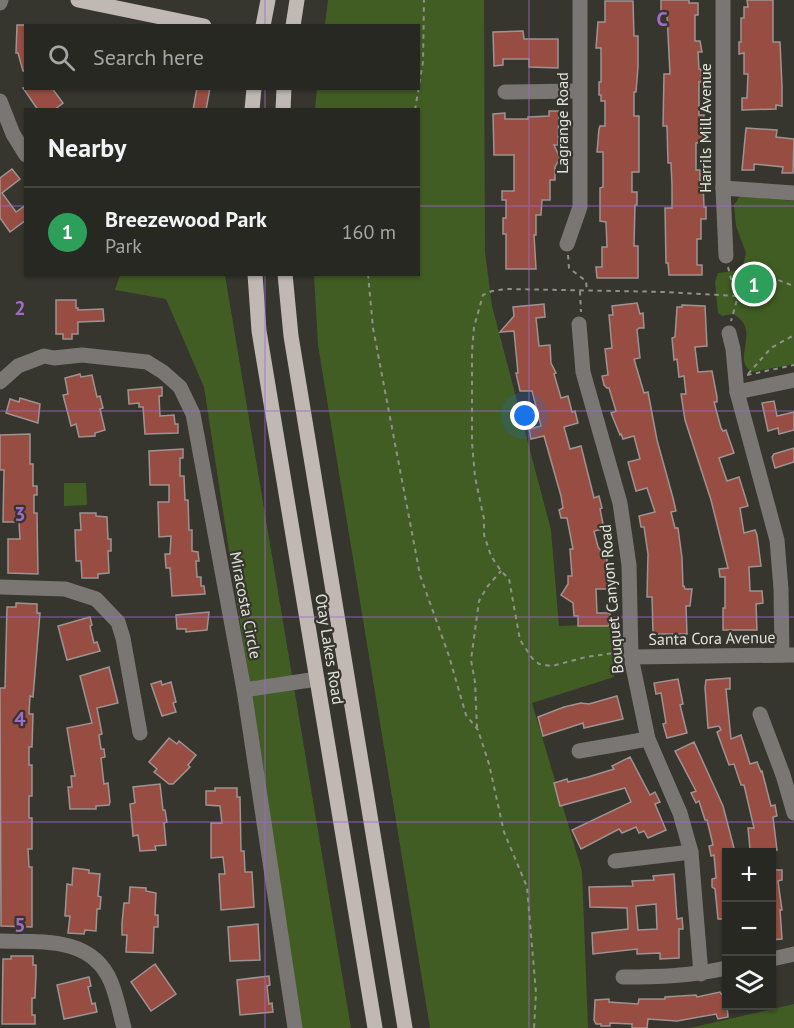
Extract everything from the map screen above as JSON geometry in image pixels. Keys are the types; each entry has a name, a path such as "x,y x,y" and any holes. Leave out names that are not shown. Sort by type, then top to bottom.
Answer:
{"main road":[{"path":"78,0 194,24"},
{"path":"263,24 268,0"},
{"path":"293,24 297,0"},
{"path":"252,108 254,90"},
{"path":"283,108 284,90"},
{"name":"Otay Lakes Road","path":"255,276 259,331 375,1028"},
{"name":"Otay Lakes Road","path":"285,276 291,336 405,1028"}],"street":[{"name":"Lagrange Road","path":"567,244 580,207 580,0"},
{"name":"Harrils Mill Avenue","path":"723,0 723,188 726,256"},
{"path":"505,92 579,91"},
{"path":"0,101 13,134 24,152"},
{"path":"723,188 794,193"},
{"name":"Bouquet Canyon Road","path":"579,324 583,372 620,503 629,565 631,657 648,739 680,813 691,852 701,974"},
{"path":"729,333 733,349 737,392 777,540 788,655"},
{"name":"Miracosta Circle","path":"0,382 18,366 35,358 82,355 147,362 180,387 193,414 244,690 294,1028"},
{"path":"737,392 794,380"},
{"path":"0,587 65,589 96,599 118,622 140,733"},
{"name":"Santa Cora Avenue","path":"631,657 788,655"},
{"path":"244,690 317,679"},
{"path":"760,714 783,775 794,813"},
{"path":"579,751 648,739"},
{"path":"615,861 691,852"},
{"path":"0,941 55,942 72,946 88,954 101,965 109,978 124,1028"},
{"path":"776,958 794,954"},
{"path":"623,977 661,978 701,974 722,969"}],"path":[{"path":"420,80 423,62 424,0"},
{"path":"415,108 418,90"},
{"path":"567,244 569,268 586,281 587,291"},
{"path":"726,256 733,287 738,296"},
{"path":"368,276 373,328 420,575 449,657 466,715 478,730"},
{"path":"729,333 733,309 747,283 769,276 794,286"},
{"path":"631,657 614,653 586,657 552,666 539,664 520,640 510,579 501,572 491,556 484,536 484,519 475,477 472,442 472,352 474,327 483,295 506,289 667,292 738,296"},
{"path":"579,324 580,291"},
{"path":"748,374 771,348 794,335"},
{"path":"501,572 487,587 479,601 471,660 476,682 478,730 489,764 504,832 527,887 536,993 534,1028"}],"green space":[{"path":"328,0 484,0 485,252 492,306 551,530 559,626 613,624 614,677 532,703 582,871 588,1028 430,1028 318,345 314,276 420,276 420,108 315,108 317,90 420,90 420,24 325,24"},
{"path":"740,196 794,201 794,364 752,372 744,360 746,328 742,321 733,314 722,316 718,313 715,282 718,273 735,271 743,265 746,253 736,226 734,205"},
{"path":"120,276 225,276 351,1028 302,1028 204,387 166,299 115,290"},
{"path":"64,483 86,483 87,505 64,506"},
{"path":"794,1004 794,1028 690,1028 776,1010"}],"building":[{"path":"661,0 689,0 689,3 698,3 698,15 695,15 695,41 700,41 702,52 698,52 702,82 699,82 699,115 704,115 704,126 702,126 702,142 696,143 696,170 700,170 700,181 703,181 704,207 706,207 706,219 701,219 701,239 697,239 697,265 702,265 702,275 669,275 668,263 666,263 665,208 672,208 672,185 671,163 668,163 667,126 663,126 664,74 670,74 667,15 661,15"},
{"path":"747,0 773,0 773,42 780,42 782,86 782,106 776,105 776,109 742,110 742,98 747,98 748,74 744,74 744,53 739,54 739,42 741,42 741,18 744,18 744,7 748,7"},
{"path":"605,1 633,1 634,36 638,36 634,116 639,116 639,172 632,172 632,192 637,192 634,246 638,246 638,278 597,278 596,267 602,267 602,247 607,247 606,222 600,221 603,152 597,152 599,129 600,126 605,126 605,101 601,101 601,95 599,95 601,48 596,48 598,22 605,22"},
{"path":"17,25 24,25 24,71 18,53 16,53"},
{"path":"523,31 524,39 558,39 558,68 529,67 529,59 503,59 503,65 494,66 493,32"},
{"path":"24,90 53,90 63,103 57,108 37,108"},
{"path":"197,90 210,90 206,108 193,108"},
{"path":"549,111 559,111 558,145 554,145 560,158 555,167 555,180 550,180 550,200 542,200 541,215 536,215 536,235 534,235 536,269 506,269 506,234 503,234 503,218 506,218 506,200 502,200 502,191 514,191 514,155 494,155 493,114 505,113 505,119 528,119 528,117 549,116"},
{"path":"746,128 777,130 776,137 794,139 793,173 782,173 783,167 754,164 754,170 742,170"},
{"path":"12,169 20,179 2,193 16,212 24,206 24,222 10,232 0,218 0,178"},
{"path":"56,300 76,300 78,310 103,309 104,321 78,322 78,334 72,334 72,339 63,339 63,334 56,334"},
{"path":"637,303 640,314 643,313 644,328 637,330 640,358 634,359 644,393 648,392 657,440 676,511 671,512 675,528 678,528 683,586 685,589 692,589 690,606 686,606 687,634 653,634 652,597 647,597 648,554 644,527 641,527 639,516 655,512 647,488 636,491 628,462 640,459 634,436 623,439 620,435 611,413 616,411 609,388 604,385 602,376 608,375 605,349 612,348 609,315 613,315 612,306"},
{"path":"544,304 545,317 536,318 539,346 550,345 551,363 556,373 554,374 561,398 568,396 572,412 575,411 578,423 564,427 570,449 581,446 594,498 599,496 602,508 600,509 604,529 594,531 598,547 607,559 608,589 596,589 597,613 610,613 610,625 607,626 578,626 578,616 574,616 573,603 561,595 568,584 568,576 572,576 570,549 573,549 567,518 561,518 559,510 563,508 561,496 544,436 531,439 529,429 541,426 532,391 520,391 516,373 518,373 514,331 500,332 514,316 513,307"},
{"path":"682,305 705,306 707,346 695,347 698,372 712,371 717,397 717,402 714,402 721,428 723,431 726,430 734,453 719,458 727,481 739,477 748,506 740,508 744,533 755,530 757,535 761,566 749,567 750,591 762,591 763,603 756,604 757,630 723,630 725,577 720,577 719,569 728,568 711,500 685,420 681,394 686,394 684,376 679,377 677,359 674,360 672,338 675,337 677,307 682,307"},
{"path":"80,374 81,377 92,375 97,397 100,396 103,408 100,409 105,430 95,433 95,436 79,437 76,424 71,426 63,395 68,394 65,378"},
{"path":"162,387 162,396 159,396 160,416 174,415 175,424 178,424 178,433 145,434 143,407 139,407 139,403 129,404 128,390"},
{"path":"20,398 40,404 38,423 6,413 10,399 19,402"},
{"path":"774,401 777,416 794,412 794,430 779,434 778,428 768,431 762,403"},
{"path":"30,434 30,464 33,464 33,486 37,486 37,495 34,495 34,513 37,513 38,574 8,573 8,539 20,539 19,522 3,522 4,470 0,470 0,435"},
{"path":"794,448 794,462 775,468 772,457 774,454"},
{"path":"183,449 183,458 180,458 180,476 184,476 185,500 188,500 192,551 198,552 197,577 201,577 201,586 204,586 205,594 172,596 170,568 166,568 165,554 170,554 171,536 159,537 158,502 169,502 169,485 150,485 149,451"},
{"path":"80,513 96,513 96,516 107,517 108,539 111,539 111,551 108,551 109,573 98,574 98,578 82,578 81,561 76,561 75,530 81,530"},
{"path":"16,603 37,604 37,613 40,613 33,697 30,696 29,714 33,714 32,747 29,747 29,765 32,765 29,818 32,818 32,849 28,849 29,867 32,867 32,927 1,926 0,688 5,688 7,607 16,607"},
{"path":"209,612 207,630 186,632 186,629 177,629 176,615"},
{"path":"90,617 94,643 97,642 100,651 67,660 58,626"},
{"path":"109,667 118,703 97,708 102,734 99,735 101,749 104,749 105,757 101,758 104,784 108,783 110,802 109,805 96,806 96,809 70,809 68,787 72,787 71,776 75,776 67,728 92,723 80,676"},
{"path":"730,678 730,689 726,689 731,739 741,735 750,764 757,762 762,771 771,806 775,805 777,816 773,817 777,850 776,848 750,848 748,828 754,828 744,785 741,785 734,764 729,765 717,732 721,730 719,726 708,728 706,680"},
{"path":"678,679 683,704 680,705 687,733 667,738 663,724 666,723 661,693 656,694 654,683"},
{"path":"161,681 162,685 171,682 176,702 173,703 176,712 162,716 151,684"},
{"path":"617,696 623,719 584,728 583,723 543,736 538,717 564,707 581,703 589,704"},
{"path":"169,738 177,744 179,741 196,755 188,765 190,767 173,784 169,784 154,772 157,769 149,762"},
{"path":"694,742 723,806 734,848 722,848 722,919 718,919 715,889 712,887 712,879 716,878 714,855 711,856 709,846 713,845 707,820 705,820 699,801 696,803 691,793 696,791 675,751"},
{"path":"630,757 650,795 655,792 660,802 655,804 666,830 648,838 644,831 639,833 636,827 622,833 619,829 581,849 572,830 631,802 625,788 560,806 554,783 567,779 568,782 614,769 612,766"},
{"path":"160,784 167,822 164,823 166,845 155,846 156,850 140,851 138,835 133,836 130,804 135,803 133,787"},
{"path":"215,788 237,788 237,797 240,797 241,851 244,851 245,872 252,872 254,907 221,910 219,874 225,874 223,857 211,858 211,823 222,823 220,806 206,805 206,791 215,791"},
{"path":"73,868 100,874 98,896 101,897 100,909 97,909 96,931 85,930 84,934 68,933 70,916 65,916 67,884 72,885"},
{"path":"776,870 782,870 782,880 778,881 782,910 780,910 782,939 776,940"},
{"path":"674,874 677,919 682,918 683,929 679,929 679,958 660,959 660,953 637,954 637,949 593,954 592,933 628,929 627,908 590,907 589,887 633,886 632,881 654,880 653,876","holes":["656,904 657,929 638,930 636,906"]},
{"path":"130,887 146,888 146,891 156,893 155,915 158,915 158,927 154,927 153,953 126,952 127,935 122,935 122,923 124,903 129,903"},
{"path":"258,924 260,960 230,961 228,927"},
{"path":"11,956 33,956 36,974 32,1015 35,1015 35,1024 2,1024 3,959 11,959"},
{"path":"155,964 176,994 151,1011 131,982"},
{"path":"269,976 270,985 267,986 269,1004 272,1003 273,1012 240,1015 237,980"},
{"path":"89,977 91,986 88,987 92,1004 95,1003 97,1012 64,1019 57,985"},
{"path":"720,992 722,1010 727,1010 728,1017 718,1019 716,1014 677,1021 648,1019 647,1028 632,1028 632,1024 610,1023 610,1026 601,1026 594,1020 595,1000 609,999 609,1002 638,1004 639,999 665,999 665,997 696,995 697,997"}],"place":[{"name":"Breezewood Park","path":"754,284"}]}
